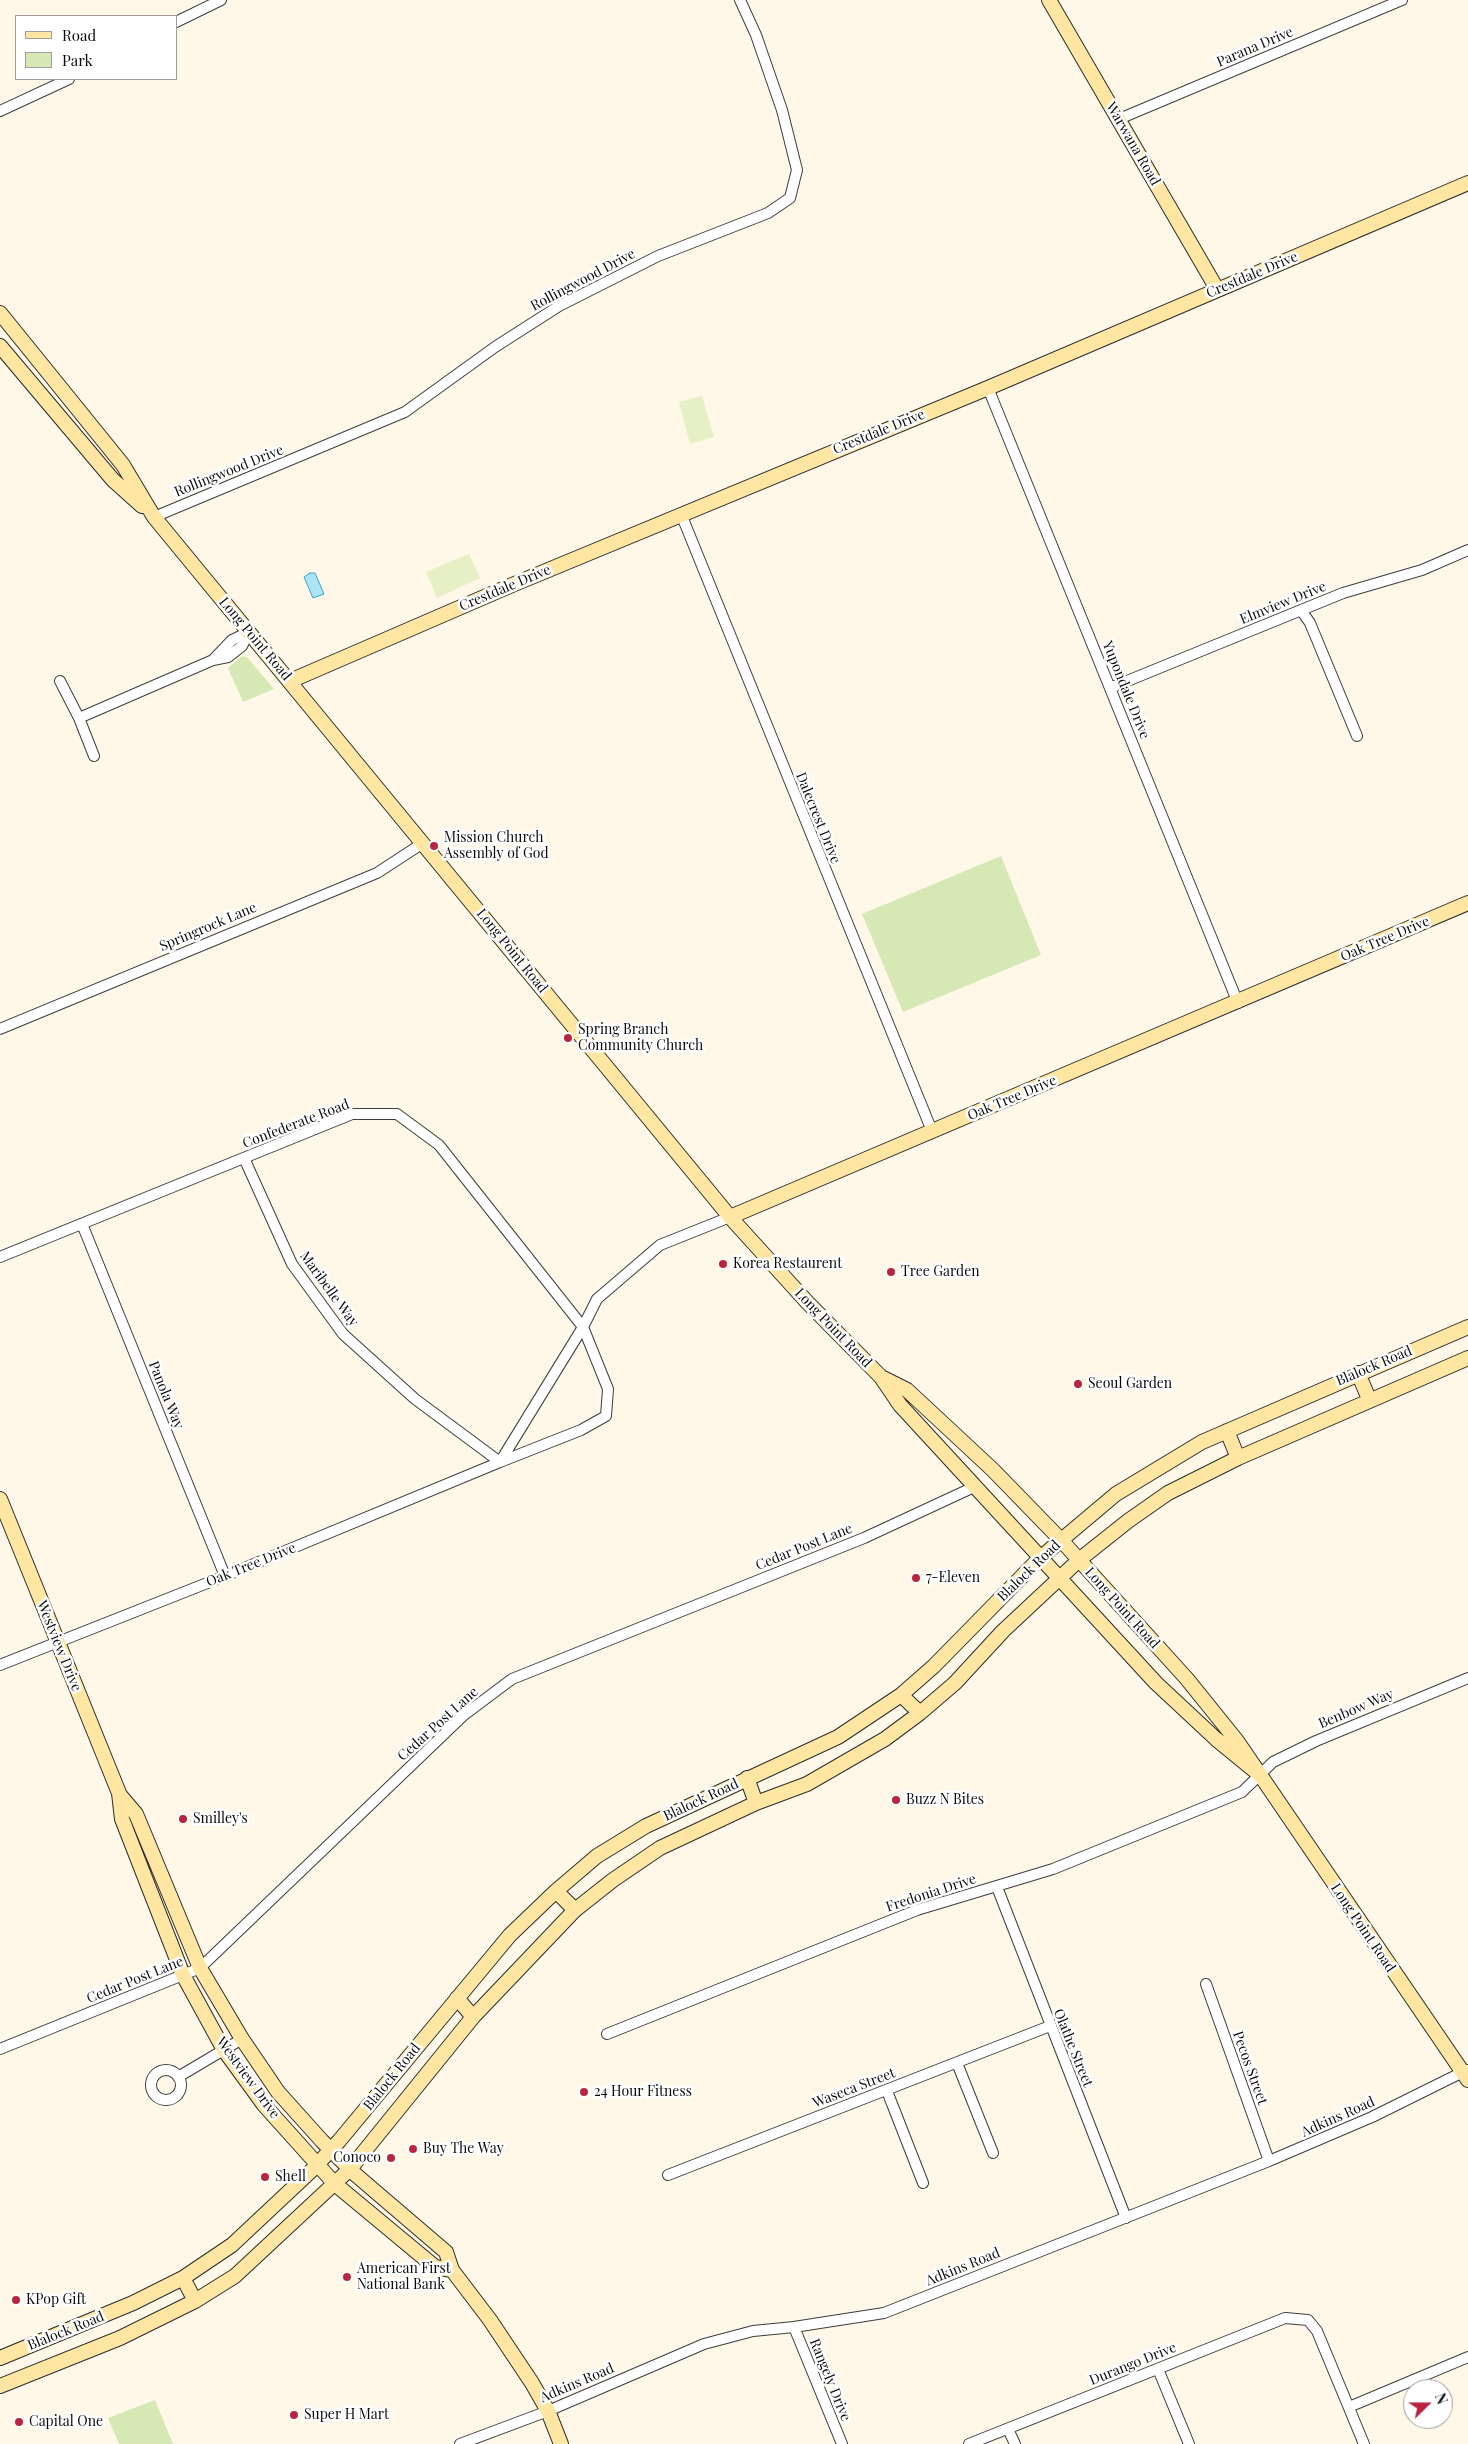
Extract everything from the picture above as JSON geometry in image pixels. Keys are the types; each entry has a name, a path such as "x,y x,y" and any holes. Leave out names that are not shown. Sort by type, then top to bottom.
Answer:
{"main road":[{"name":"Warwana Road","path":"1049,0 1217,289"},
{"name":"Crestdale Drive","path":"290,681 681,514 988,388 1468,183"},
{"name":"Long Point Road","path":"0,313 123,465 154,517"},
{"name":"Long Point Road","path":"0,346 113,480 154,517 730,1217 807,1302 881,1377 900,1405 1156,1683 1216,1739 1260,1775"},
{"name":"Oak Tree Drive","path":"730,1217 1238,1003 1468,903"},
{"name":"Blalock Road","path":"0,2358 110,2313 183,2278 226,2250 331,2150 510,1935 556,1890 597,1856 646,1826 838,1737 901,1695 934,1666 1040,1558 1116,1494 1202,1442 1468,1326"},
{"name":"Blalock Road","path":"0,2386 120,2338 195,2300 235,2276 350,2169 473,2018 575,1910 660,1848 756,1803 807,1784 848,1762 920,1714 955,1683 1003,1631 1079,1560 1128,1521 1168,1493 1238,1458 1369,1399 1468,1358"},
{"path":"1358,1373 1369,1399"},
{"name":"Long Point Road","path":"881,1377 907,1390 994,1470 1061,1540 1187,1679 1237,1741 1466,2074"},
{"path":"1226,1431 1238,1458"},
{"name":"Westview Drive","path":"0,1499 118,1793 122,1819 183,1975 224,2050 264,2105 335,2184 436,2267 452,2270"},
{"path":"901,1695 920,1714"},
{"path":"747,1778 756,1803"},
{"name":"Westview Drive","path":"118,1793 136,1814 200,1968 242,2039 278,2092 350,2169 446,2252 452,2270 490,2320 532,2383 548,2411 561,2444"},
{"path":"556,1890 575,1910"},
{"path":"457,1998 473,2018"},
{"path":"183,2278 195,2300"}],"street":[{"path":"178,21 221,0"},
{"name":"Rollingwood Drive","path":"154,517 405,412 495,347 558,306 658,256 768,213 790,198 797,170 782,110 756,35 740,0"},
{"name":"Parana Drive","path":"1119,119 1402,0"},
{"path":"0,111 67,80"},
{"name":"Yupondale Drive","path":"988,388 1238,1003"},
{"name":"Dalecrest Drive","path":"681,514 932,1131"},
{"name":"Elmview Drive","path":"1110,688 1343,593 1422,570 1468,550"},
{"path":"1301,610 1310,623 1357,736"},
{"path":"79,718 213,660 228,657 242,646 250,632"},
{"path":"60,681 79,718 94,756"},
{"name":"Springrock Lane","path":"0,1029 377,873 423,843"},
{"name":"Confederate Road","path":"0,1257 352,1114 397,1114 439,1145 583,1327"},
{"name":"Maribelle Way","path":"244,1158 292,1264 343,1334 415,1398 500,1462"},
{"name":"Oak Tree Drive","path":"500,1462 583,1327 597,1299 660,1245 730,1217"},
{"name":"Panola Way","path":"82,1224 225,1576"},
{"name":"Oak Tree Drive","path":"0,1665 225,1576 581,1430 606,1416 608,1389 583,1327"},
{"name":"Cedar Post Lane","path":"0,2049 200,1968 464,1715 512,1679 864,1538 974,1487"},
{"name":"Benbow Way","path":"1260,1775 1272,1762 1316,1741 1468,1678"},
{"name":"Fredonia Drive","path":"607,2034 918,1910 1053,1870 1242,1792 1260,1775"},
{"name":"Olathe Street","path":"997,1887 1126,2218"},
{"name":"Pecos Street","path":"1206,1984 1269,2161"},
{"name":"Waseca Street","path":"668,2175 1050,2026"},
{"path":"178,2077 242,2039"},
{"path":"957,2063 993,2153"},
{"name":"Adkins Road","path":"460,2444 548,2411 704,2344 753,2331 794,2327 884,2313 1269,2161 1372,2118 1466,2074"},
{"path":"887,2091 923,2183"},
{"name":"Durango Drive","path":"970,2444 1285,2318 1308,2320 1317,2331 1348,2407"},
{"name":"Rangely Drive","path":"794,2327 842,2444"},
{"path":"1364,2444 1348,2407 1468,2358"},
{"path":"1158,2369 1189,2444"},
{"path":"1008,2429 1015,2444"}],"green space":[{"path":"702,396 714,437 690,444 679,402"},
{"path":"469,554 480,578 437,598 426,572"},
{"path":"242,656 247,657 274,689 243,702 228,668"},
{"path":"1001,856 1041,955 903,1012 862,914"},
{"path":"155,2400 173,2444 119,2444 108,2418"}],"water":[{"path":"310,573 315,573 324,594 313,598 304,577"}],"place":[{"name":"Mission Church Assembly of God","path":"434,846"},
{"name":"Spring Branch Community Church","path":"568,1038"},
{"name":"Korea Restaurent","path":"723,1264"},
{"name":"Tree Garden","path":"891,1272"},
{"name":"Seoul Garden","path":"1078,1384"},
{"name":"7-Eleven","path":"916,1578"},
{"name":"Buzz N Bites","path":"896,1800"},
{"name":"Smilley's","path":"183,1819"},
{"name":"24 Hour Fitness","path":"584,2092"},
{"name":"Buy The Way","path":"413,2149"},
{"name":"Conoco","path":"391,2158"},
{"name":"Shell","path":"265,2177"},
{"name":"American First National Bank","path":"347,2277"},
{"name":"KPop Gift","path":"16,2300"},
{"name":"Super H Mart","path":"294,2415"},
{"name":"Capital One","path":"19,2422"}]}
